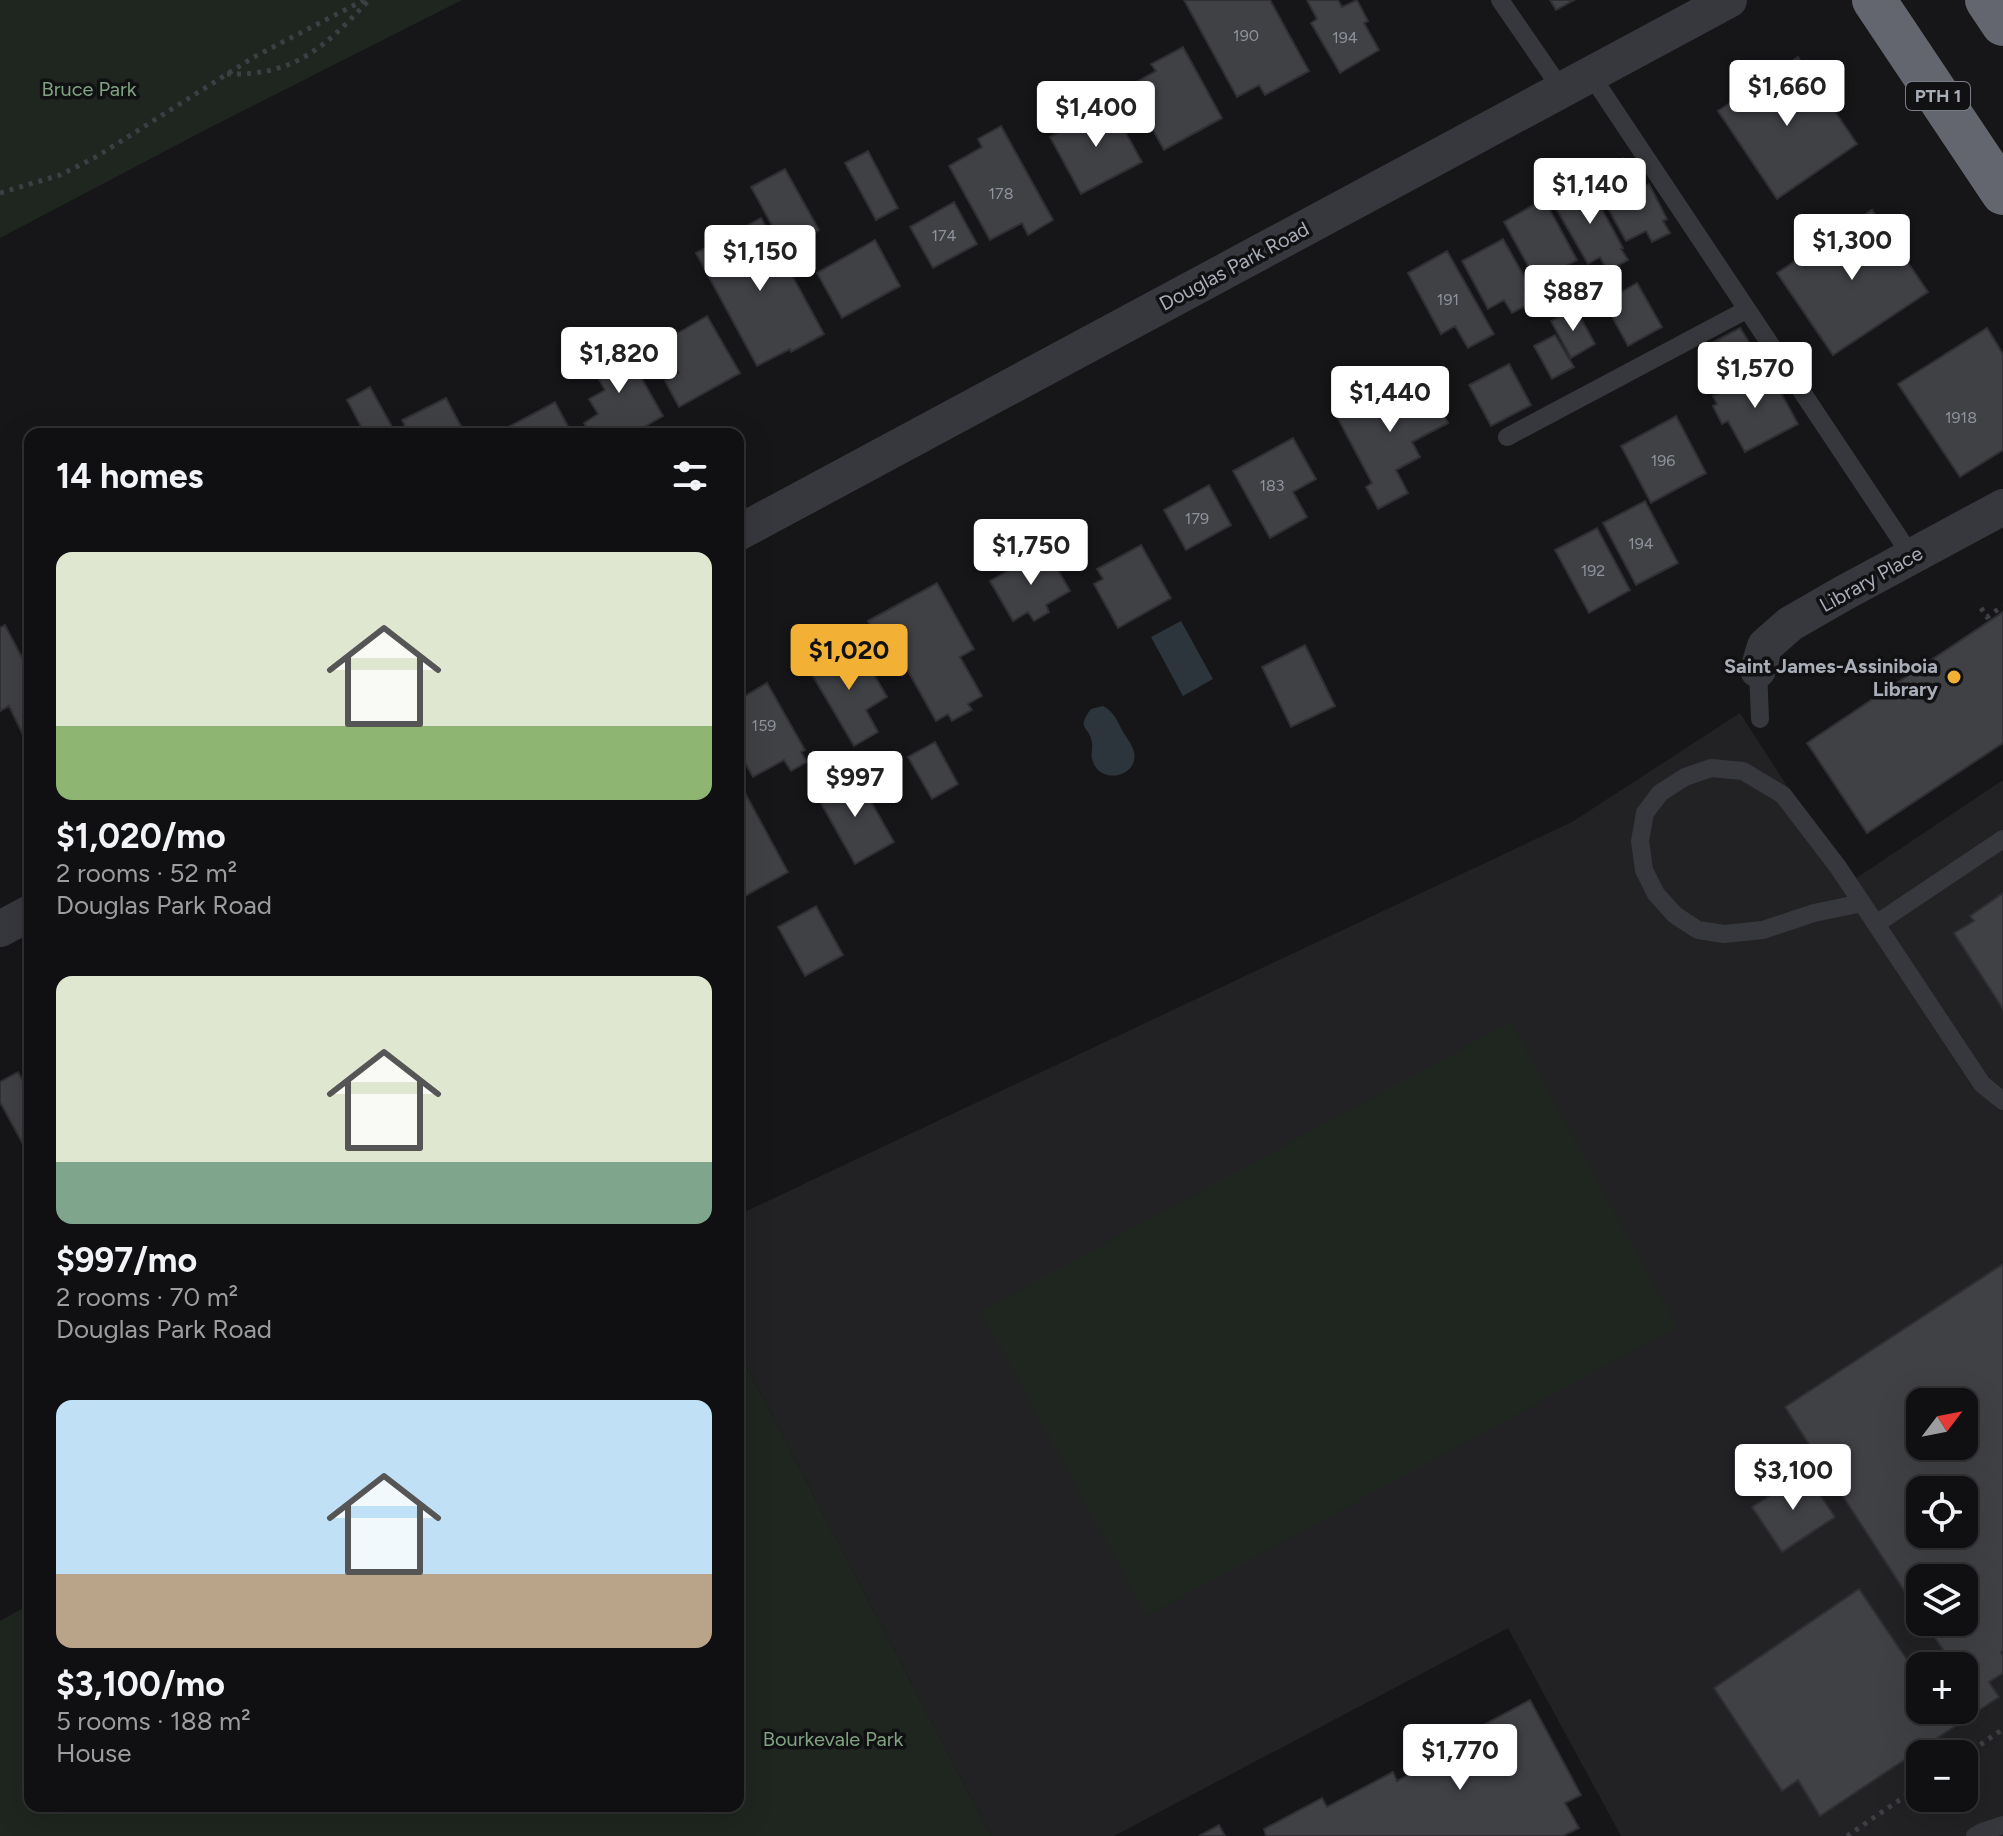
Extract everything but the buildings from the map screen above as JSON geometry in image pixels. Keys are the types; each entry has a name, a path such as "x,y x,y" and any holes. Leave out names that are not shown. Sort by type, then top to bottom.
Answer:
{"highway":[{"name":"PTH 1","path":"1874,0 2003,193"},
{"path":"1987,0 2003,24"}],"street":[{"name":"Douglas Park Road","path":"744,530 1729,0"},
{"name":"Library Place","path":"1758,670 1765,646 1790,624 2003,507"},
{"path":"0,929 24,916"}],"lane":[{"path":"1500,0 1576,82 1746,310 1912,557"},
{"path":"1507,437 1746,310"},
{"path":"1758,670 1760,719"},
{"path":"1862,903 1814,913 1763,930 1724,934 1698,930 1675,915 1656,894 1644,870 1640,841 1645,813 1660,793 1685,777 1711,768 1743,771 1783,795 1838,867 1862,903 1876,924 1982,1084 2003,1101"},
{"path":"1876,924 2003,839"},
{"path":"1975,1836 2003,1825"}],"path":[{"path":"0,193 60,175 96,157 254,57 366,0"},
{"path":"226,74 252,75 288,66 316,51 346,24 366,0"},
{"path":"1981,608 1987,617 2003,606"},
{"path":"1978,1746 2003,1729"},
{"path":"1847,1836 1906,1796"}],"shaded area":[{"path":"1181,621 1213,679 1183,696 1151,637"},
{"path":"1103,706 1114,716 1134,752 1131,767 1118,775 1103,774 1097,769 1092,759 1091,738 1084,725 1091,709"},
{"path":"1740,713 1849,883 2003,780 2003,1836 1621,1836 1508,1628 1114,1836 991,1836 744,1362 744,1212 1572,822"}],"green space":[{"name":"Bruce Park","path":"0,0 462,0 0,238"},
{"path":"1511,1022 1677,1327 1147,1616 981,1311"},
{"name":"Bourkevale Park","path":"744,1362 991,1836 0,1836 0,1621 24,1607 24,1812 744,1812"}],"place":[{"name":"Saint James-Assiniboia Library","path":"1954,677"}]}
